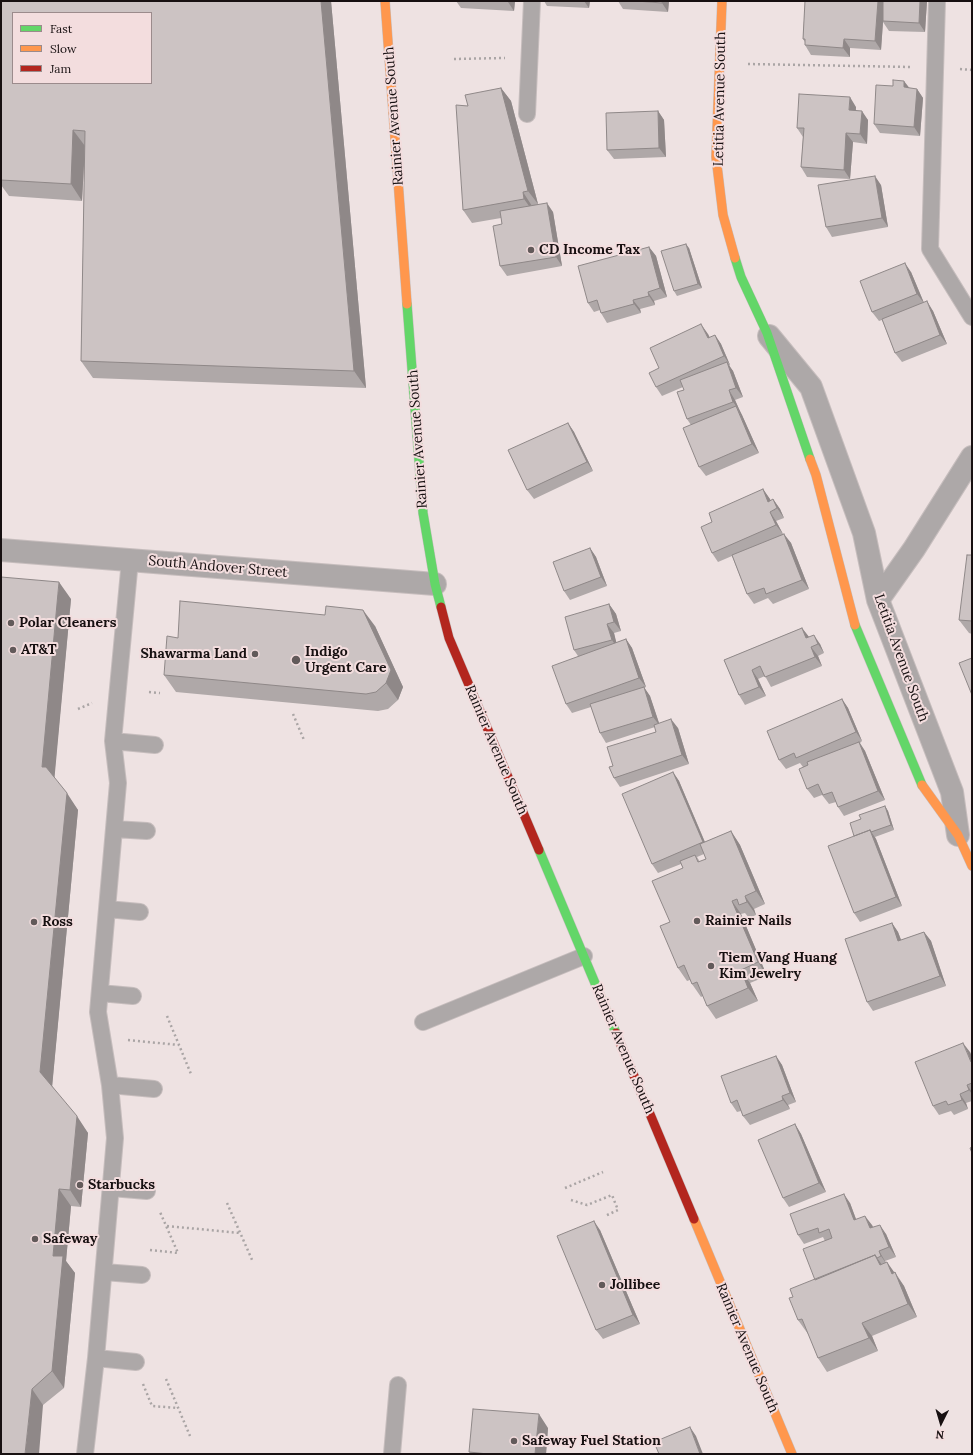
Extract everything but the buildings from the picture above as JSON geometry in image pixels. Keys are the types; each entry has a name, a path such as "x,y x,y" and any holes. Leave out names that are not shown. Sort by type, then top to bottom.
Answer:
{"main road":[{"name":"Rainier Avenue South","path":"385,1 423,513 435,584 449,638 584,956 792,1454"},
{"name":"Letitia Avenue South","path":"722,1 716,157 723,215 741,277 767,333 816,475 855,625 922,786 958,835 972,866"}],"street":[{"name":"Letitia Avenue South","path":"767,333 811,387 864,533 878,600 952,792 958,835"},
{"path":"878,600 914,548 972,457"},
{"name":"South Andover Street","path":"1,550 435,584"}],"lane":[{"path":"527,114 532,1"},
{"path":"938,1 930,249 972,317"},
{"path":"85,1454 96,1358 115,1138 110,1085 98,1012 118,783 112,741 130,560"},
{"path":"112,741 155,745"},
{"path":"114,829 147,831"},
{"path":"107,909 140,912"},
{"path":"423,1022 584,956"},
{"path":"100,994 132,996"},
{"path":"110,1085 154,1089"},
{"path":"111,1188 147,1191"},
{"path":"104,1272 142,1275"},
{"path":"96,1358 136,1362"},
{"path":"392,1454 398,1385"}],"path":[{"path":"454,60 509,58"},
{"path":"720,64 935,68"},
{"path":"148,692 160,693"},
{"path":"293,714 304,740"},
{"path":"167,1016 191,1074"},
{"path":"127,1040 179,1045"},
{"path":"565,1188 603,1172"},
{"path":"571,1200 587,1206 612,1195 618,1210 605,1216"},
{"path":"226,1203 253,1262"},
{"path":"149,1250 178,1253 160,1211"},
{"path":"166,1226 240,1233"},
{"path":"166,1379 190,1436"},
{"path":"141,1380 152,1406 178,1408"}],"traffic: fast":[{"path":"735,258 741,277 767,333 810,459"},
{"path":"407,304 423,513 435,584 441,607"},
{"path":"855,625 922,785"},
{"path":"539,850 616,1033"}],"traffic: slow":[{"path":"385,1 407,304"},
{"path":"722,1 716,157 723,215 735,258"},
{"path":"810,459 816,475 855,625"},
{"path":"922,785 958,835 972,866"},
{"path":"694,1219 792,1454"}],"traffic: jam":[{"path":"441,607 449,638 539,850"},
{"path":"616,1033 694,1219"}],"place":[{"name":"CD Income Tax","path":"531,250"},
{"name":"Polar Cleaners","path":"11,623"},
{"name":"AT&T","path":"13,650"},
{"name":"Shawarma Land","path":"255,654"},
{"name":"Indigo Urgent Care","path":"296,660"},
{"name":"Rainier Nails","path":"697,921"},
{"name":"Ross","path":"34,922"},
{"name":"Tiem Vang Huang Kim Jewelry","path":"711,966"},
{"name":"Starbucks","path":"80,1185"},
{"name":"Safeway","path":"35,1239"},
{"name":"Jollibee","path":"602,1285"},
{"name":"Safeway Fuel Station","path":"514,1441"}]}
